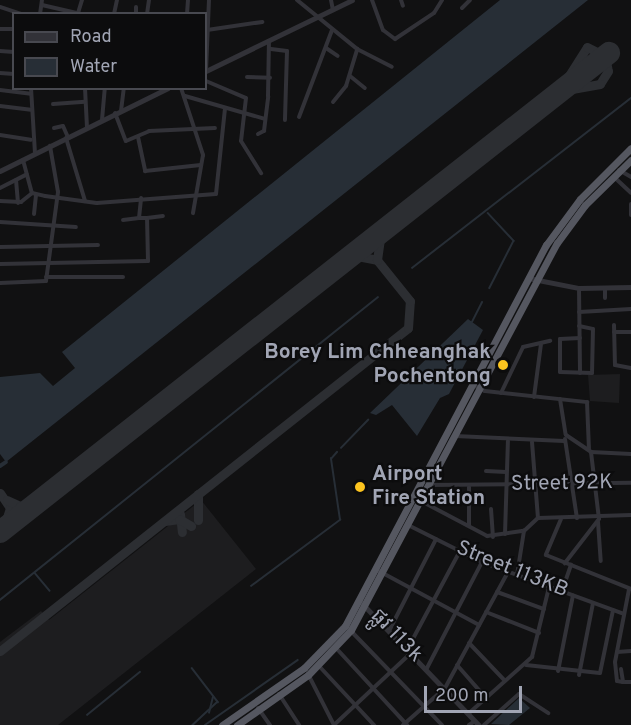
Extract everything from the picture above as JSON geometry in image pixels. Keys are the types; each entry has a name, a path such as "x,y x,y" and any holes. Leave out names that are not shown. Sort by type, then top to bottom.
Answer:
{"highway":[{"path":"237,725 275,688 319,666 336,648 380,572 567,214 631,148"},
{"path":"532,280 569,225 631,160"},
{"path":"405,523 421,501 425,484 455,436 476,386"},
{"path":"222,725 280,695 348,628"}],"street":[{"path":"209,0 207,30 262,22"},
{"path":"297,0 357,49 392,68"},
{"path":"331,0 333,11"},
{"path":"207,71 321,19 352,0"},
{"path":"372,0 383,30 395,39 434,13 442,0"},
{"path":"401,0 403,6"},
{"path":"462,8 470,0"},
{"path":"42,2 69,12"},
{"path":"0,7 15,12"},
{"path":"136,7 136,12"},
{"path":"299,117 332,30"},
{"path":"258,134 266,119 270,78 269,41"},
{"path":"326,48 338,56"},
{"path":"271,49 288,51 285,120"},
{"path":"333,102 350,76 357,49"},
{"path":"350,76 365,88"},
{"path":"247,77 270,78"},
{"path":"207,81 246,98 242,143 261,173"},
{"path":"0,90 31,91 31,140 35,154"},
{"path":"85,90 87,128"},
{"path":"102,120 105,90"},
{"path":"121,111 124,90"},
{"path":"0,171 164,90"},
{"path":"182,90 196,130 201,165 193,192 193,213"},
{"path":"185,96 244,116 266,119"},
{"path":"53,104 85,102"},
{"path":"0,106 31,110"},
{"path":"0,201 18,203 34,194 85,201 193,192 217,193 225,109"},
{"path":"116,113 125,140 149,131 215,128"},
{"path":"54,128 63,126 85,201"},
{"path":"0,135 31,140"},
{"path":"138,137 145,171 201,165"},
{"path":"0,283 44,282 46,277 50,227 57,198 50,146"},
{"path":"23,160 34,194 34,214"},
{"path":"614,165 631,177"},
{"path":"0,188 27,174"},
{"path":"614,177 631,193"},
{"path":"16,180 18,203"},
{"path":"139,218 141,198"},
{"path":"631,204 631,215"},
{"path":"123,220 163,216"},
{"path":"0,264 150,260 147,218"},
{"path":"0,222 76,227"},
{"path":"0,247 99,245"},
{"path":"46,277 123,278"},
{"path":"532,280 579,288 631,287"},
{"path":"579,288 580,373"},
{"path":"604,298 605,288"},
{"path":"579,312 631,309"},
{"path":"614,325 615,365 631,368"},
{"path":"579,326 594,331 593,372 560,372 560,341 580,338"},
{"path":"614,332 631,332"},
{"path":"501,393 523,347 550,341"},
{"path":"534,397 540,344"},
{"path":"476,386 501,393 587,402 590,451 596,482 601,561"},
{"path":"560,399 577,518"},
{"path":"455,436 532,442 565,438 590,451 631,454"},
{"path":"506,534 505,485 508,441"},
{"path":"532,442 538,518"},
{"path":"486,471 506,472"},
{"name":"Street 92K","path":"425,484 469,487 535,486 571,482 631,483"},
{"path":"469,487 469,525"},
{"path":"421,501 494,537 524,531 538,518 598,520 631,515"},
{"path":"491,509 494,537"},
{"path":"561,519 546,554 630,589 617,652 616,678 623,682 631,682"},
{"path":"565,563 598,520"},
{"name":"Street 113KB","path":"405,523 482,562 624,614"},
{"path":"517,575 524,531"},
{"path":"390,629 436,539"},
{"path":"306,671 336,724 392,671 410,650 433,600 460,551"},
{"path":"427,668 482,562"},
{"path":"562,591 571,566"},
{"path":"380,572 479,625"},
{"path":"336,648 405,724 444,688 508,572"},
{"path":"468,714 526,665 539,633 549,586"},
{"path":"497,592 544,609"},
{"path":"558,672 573,595"},
{"name":"ផ្លូវ 113k","path":"363,603 477,723"},
{"path":"579,675 593,603"},
{"path":"526,665 579,675 601,672 614,610"},
{"path":"486,612 539,633"},
{"path":"348,628 442,725"},
{"path":"469,643 505,681"},
{"path":"617,652 631,651"},
{"path":"457,665 486,698"},
{"path":"319,666 374,725"},
{"path":"621,669 623,682"},
{"path":"275,688 299,725"},
{"path":"484,725 519,694 548,713"},
{"path":"257,706 270,725"},
{"path":"470,725 477,723"}],"shaded area":[{"path":"620,374 619,403 590,401 588,375"},
{"path":"201,500 256,569 58,725 0,725 0,642 41,611 49,620"}],"water":[{"path":"500,0 588,0 6,462 0,454 0,377 40,373 53,386 75,368 62,352"},
{"path":"468,319 483,330 449,394 440,398 417,436 392,405 376,415 370,413"},
{"path":"519,698 530,708 509,725 491,724"}],"waterway":[{"path":"412,268 631,98"},
{"path":"488,213 514,241 490,288"},
{"path":"0,600 378,297"},
{"path":"472,322 482,302"},
{"path":"341,448 368,420"},
{"path":"251,586 340,520 331,459 337,452"},
{"path":"0,466 6,462"},
{"path":"35,573 50,591"},
{"path":"205,725 298,660"},
{"path":"192,668 218,702 193,725"},
{"path":"87,715 140,672"},
{"path":"209,713 213,697"}],"taxiway":[{"path":"558,93 587,47 605,56 608,71 600,84 561,91"},
{"path":"0,651 408,328 410,301 377,260 381,232"},
{"path":"352,255 377,260"},
{"path":"0,493 10,508 3,529"},
{"path":"198,494 198,520"},
{"path":"7,500 20,506 36,503"},
{"path":"180,514 182,532"},
{"path":"165,521 179,519 191,526"}],"runway":[{"path":"0,532 609,53"}],"place":[{"name":"Borey Lim Chheanghak Pochentong","path":"503,365"},
{"name":"Airport Fire Station","path":"360,487"}]}
